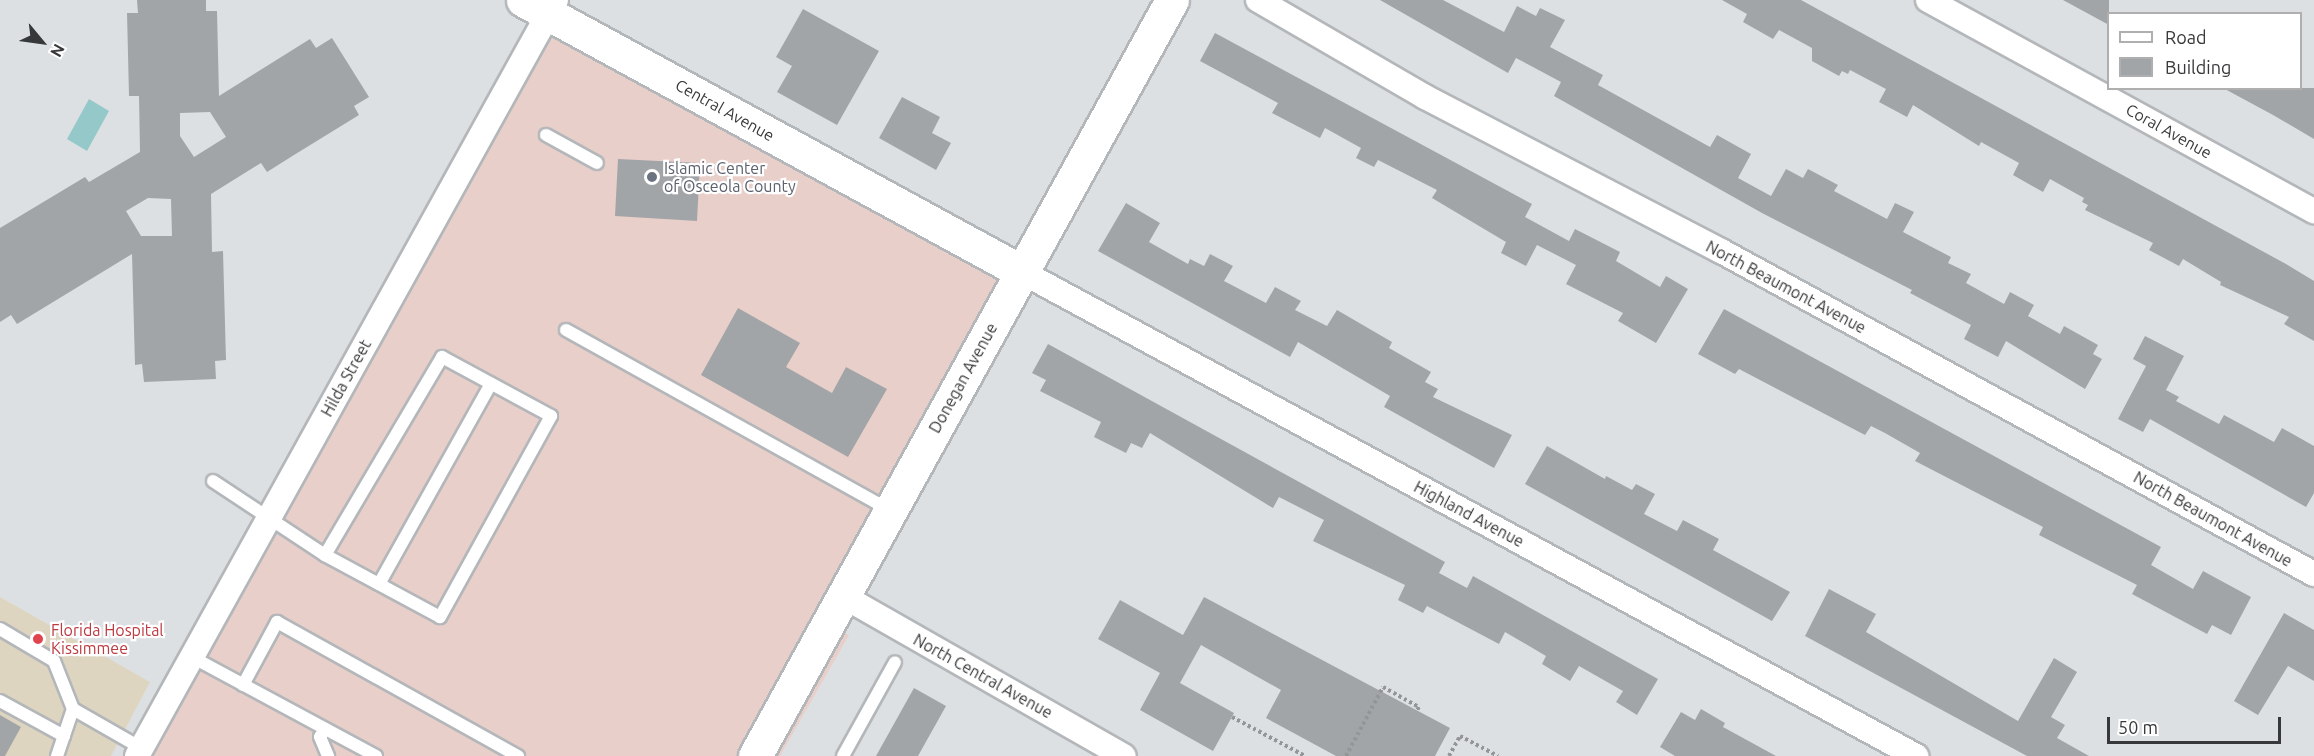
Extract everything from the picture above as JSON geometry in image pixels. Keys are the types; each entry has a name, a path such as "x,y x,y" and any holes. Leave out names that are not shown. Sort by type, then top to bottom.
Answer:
{"street":[{"name":"Donegan Avenue","path":"761,751 843,596 1172,0"},
{"name":"North Beaumont Avenue","path":"1258,0 1425,97 1721,251 2314,574"},
{"name":"Coral Avenue","path":"1928,0 2314,211"},
{"name":"Central Avenue","path":"543,5 1022,272"},
{"name":"Hilda Street","path":"139,753 268,520 543,5"},
{"name":"Highland Avenue","path":"1022,272 1916,756"},
{"name":"North Central Avenue","path":"843,596 1124,756"}],"lane":[{"path":"546,135 597,163"},
{"path":"566,330 891,511"},
{"path":"213,481 268,520 325,555 440,617 551,416 442,357 325,555"},
{"path":"379,584 491,384"},
{"path":"243,685 277,622 519,756"},
{"path":"0,629 54,661 73,709 139,753"},
{"path":"192,657 376,756"},
{"path":"843,756 895,662"},
{"path":"0,701 64,736"},
{"path":"57,756 73,709"},
{"path":"325,729 320,737 328,756"}],"path":[{"path":"1346,756 1383,687 1419,707 1417,710"},
{"path":"1232,717 1305,756"},
{"path":"1449,756 1460,736 1498,756"}],"shaded area":[{"path":"554,32 1001,281 739,756 152,756"},
{"name":"Florida Hospital Kissimmee","path":"0,597 150,682 111,756 0,756"},
{"path":"849,613 853,616 845,633 849,635 780,756 770,756"}],"water":[{"path":"89,99 109,111 87,151 67,139"}],"building":[{"path":"137,0 206,0 206,11 217,11 219,96 310,39 316,48 332,38 369,97 354,106 359,115 267,172 261,163 211,194 212,252 223,251 226,360 215,361 216,379 144,382 142,364 135,365 132,254 17,324 11,315 0,322 0,228 85,177 89,182 140,152 139,96 129,96 127,13 138,13","holes":["210,112 226,137 194,157 180,136 180,113","148,198 171,199 172,236 141,236 126,211"]},
{"path":"1380,0 1443,0 1504,32 1517,6 1536,16 1540,8 1565,20 1550,47 1603,75 1598,85 1710,147 1717,135 1751,154 1738,178 1771,196 1786,169 1803,178 1808,169 1838,185 1834,191 1887,219 1895,203 1914,212 1903,232 1951,257 1948,263 1971,274 1966,283 2004,304 2010,292 2034,305 2028,316 2060,334 2064,326 2098,345 2093,354 2102,359 2085,389 2006,341 1998,357 1964,339 1971,325 1910,293 1912,290 1762,213 1554,96 1561,82 1516,58 1508,73"},
{"path":"1722,0 1801,0 2286,264 2314,281 2314,341 2284,324 2289,317 2220,285 2221,282 2183,259 2179,266 2149,250 2153,243 2085,210 2088,205 2082,202 2084,198 2050,179 2043,192 2013,175 2019,163 1981,142 1979,146 1913,105 1907,117 1879,102 1886,89 1850,70 1848,74 1842,71 1839,76 1812,61 1812,48 1779,30 1773,39 1743,22 1747,14"},
{"path":"2063,0 2109,0 2107,24"},
{"path":"803,9 879,51 837,125 777,92 792,66 776,57"},
{"path":"1215,33 1532,204 1525,217 1569,241 1575,229 1620,252 1616,261 1660,287 1666,276 1688,289 1656,343 1618,321 1623,313 1566,284 1576,265 1537,245 1526,266 1501,253 1506,242 1432,198 1437,190 1378,160 1374,167 1356,158 1361,148 1325,128 1320,138 1272,113 1278,103 1200,61"},
{"path":"2314,88 2314,139 2227,90"},
{"path":"902,97 940,117 932,133 951,143 936,170 879,138"},
{"path":"618,159 700,163 697,221 615,216"},
{"path":"1126,203 1160,223 1149,242 1188,264 1190,259 1204,266 1210,254 1233,266 1224,281 1266,303 1275,287 1301,301 1295,310 1327,326 1337,310 1392,342 1389,348 1431,372 1425,382 1438,389 1433,397 1512,435 1494,468 1384,407 1390,396 1298,342 1290,357 1098,251"},
{"path":"738,308 800,343 786,367 832,393 846,367 887,389 848,457 701,375"},
{"path":"1724,309 2161,547 2151,565 2193,589 2203,571 2251,597 2231,635 2212,625 2207,634 2132,594 2137,585 2039,535 2043,527 1915,461 1920,453 1885,433 1871,426 1865,435 1739,369 1735,374 1698,354"},
{"path":"2145,336 2184,356 2166,390 2179,397 2176,401 2219,424 2224,415 2274,442 2282,428 2314,446 2314,493 2306,507 2150,419 2143,432 2118,419 2146,366 2133,359"},
{"path":"1048,344 1445,562 1439,573 1467,588 1473,576 1658,679 1637,715 1616,702 1623,691 1579,666 1570,681 1542,664 1546,656 1505,632 1499,644 1427,606 1423,613 1398,600 1405,585 1313,541 1324,520 1279,497 1273,508 1150,433 1142,448 1131,443 1126,453 1094,437 1101,422 1040,391 1046,380 1032,373"},
{"path":"1547,446 1605,479 1606,476 1632,490 1636,484 1655,494 1644,514 1677,531 1683,520 1719,539 1713,550 1790,592 1772,621 1525,484"},
{"path":"1829,589 1876,614 1866,632 2018,721 2054,658 2077,672 2051,717 2065,725 2057,738 2089,756 2027,756 1805,636"},
{"path":"1204,597 1450,728 1435,756 1336,756 1266,718 1281,690 1201,645 1180,683 1234,713 1213,751 1140,710 1160,673 1098,639 1120,600 1183,635"},
{"path":"2284,613 2314,630 2314,681 2288,666 2258,715 2234,701"},
{"path":"914,688 946,706 918,756 876,756"},
{"path":"1701,709 1725,723 1723,727 1776,756 1675,756 1660,747 1681,712 1695,720"},
{"path":"0,715 21,727 5,756 0,756"}],"place":[{"name":"Islamic Center of Osceola County","path":"652,177"},
{"name":"Florida Hospital Kissimmee","path":"38,639"}]}
